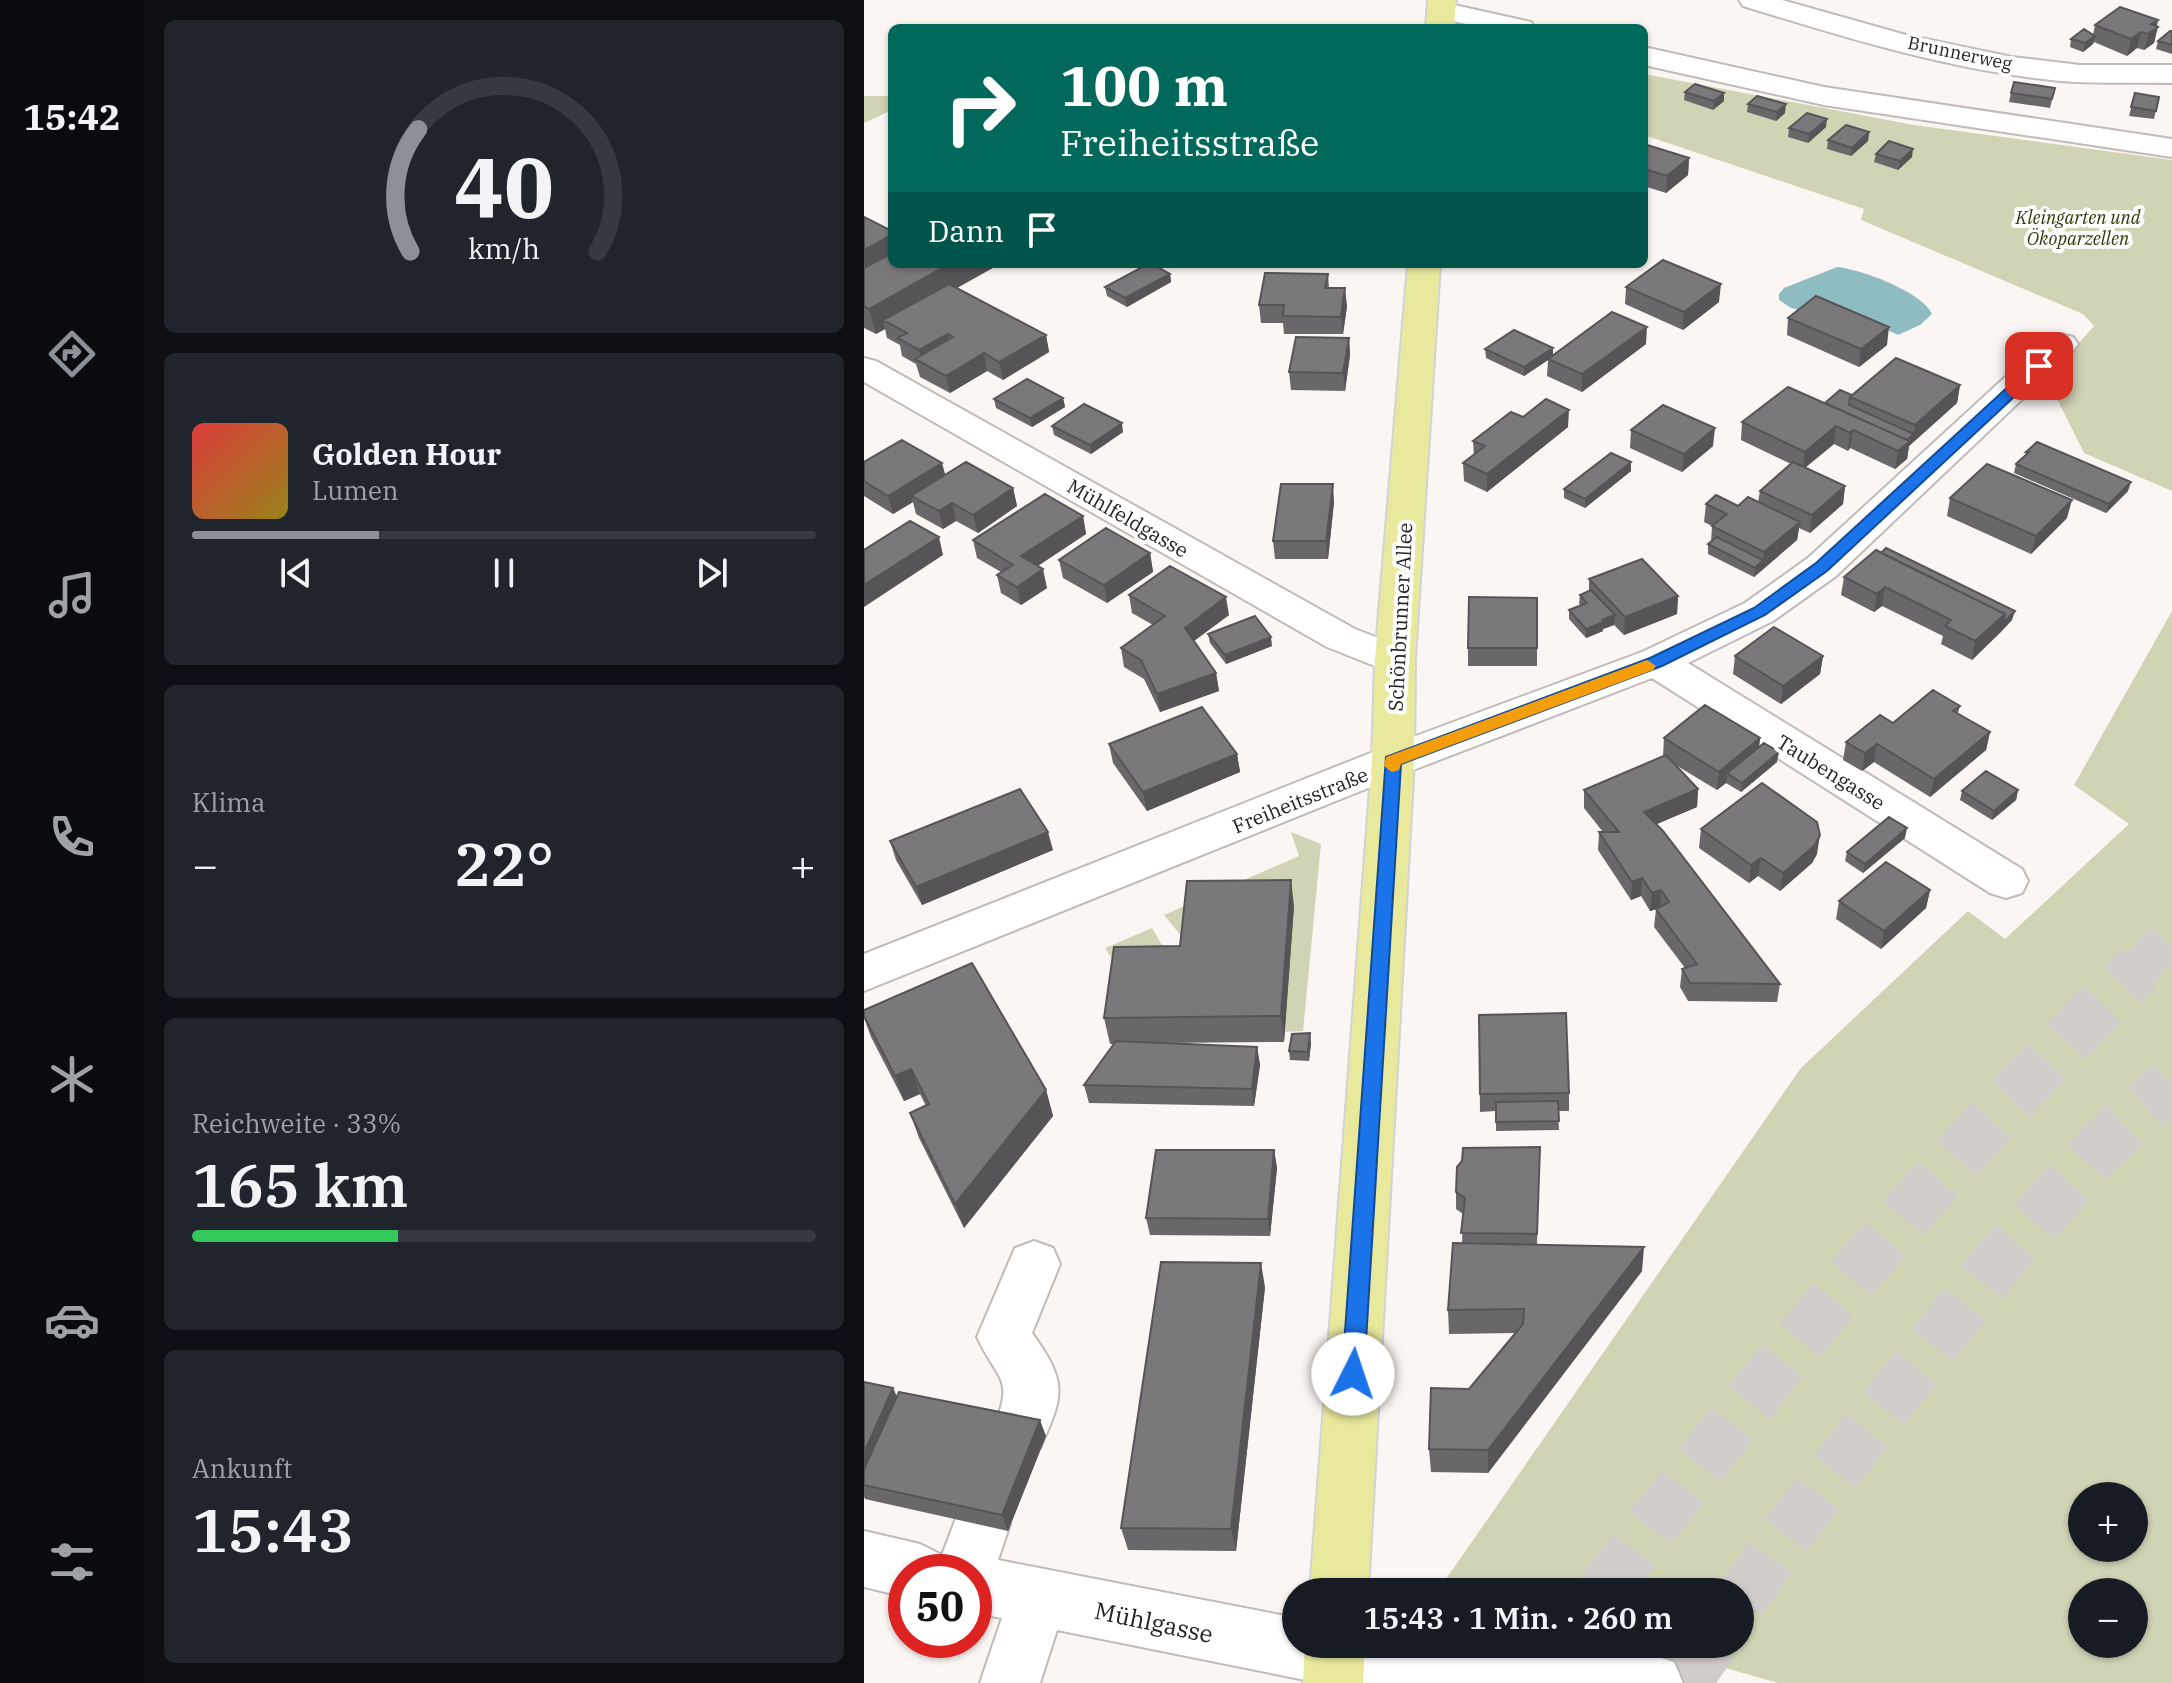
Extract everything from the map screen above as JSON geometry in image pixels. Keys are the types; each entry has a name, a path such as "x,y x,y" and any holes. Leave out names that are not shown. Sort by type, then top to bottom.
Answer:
{"main road":[{"name":"Schönbrunner Allee","path":"1340,1578 1393,761 1395,660 1424,268"}],"street":[{"name":"Brunnerweg","path":"1753,0 1838,26 1949,53 2034,68 2172,74"},
{"path":"1441,13 1500,24"},
{"path":"1648,57 1824,96 2172,148"},
{"name":"Freiheitsstraße","path":"864,973 1393,761 1656,662 1759,612 1822,567 2061,344"},
{"name":"Mühlfeldgasse","path":"864,368 1341,638 1395,660"},
{"name":"Taubengasse","path":"1656,662 2006,881"},
{"path":"1020,1430 1034,1403 1033,1381 1004,1337 1034,1264"},
{"path":"864,1559 888,1565"},
{"name":"Mühlgasse","path":"992,1588 1334,1661 1589,1667 1653,1683"},
{"path":"1010,1683 1038,1598"}],"green space":[{"name":"Kleingarten und Ökoparzellen","path":"1648,75 1914,125 2172,160 2172,491 2084,453 2047,379 2094,326 2083,314 1861,220 1864,209 1648,136"},
{"path":"864,96 888,96 888,112 864,123"},
{"path":"2172,611 2172,1683 1778,1683 1691,1658 1754,1658 1754,1578 1447,1578 1801,1068 1968,911 2005,939 2129,824 2074,785"},
{"path":"1291,832 1321,844 1303,1031 1285,1032 1187,943 1164,915 1299,856"},
{"path":"1152,928 1162,945 1158,965 1117,966 1105,948"}],"water":[{"path":"1837,267 1875,277 1904,290 1932,314 1920,325 1898,335 1883,328 1791,308 1779,300 1784,288"}],"building":[{"path":"2120,7 2158,20 2151,24 2158,27 2131,39 2095,25"},
{"path":"2084,29 2095,36 2085,43 2071,39"},
{"path":"2170,31 2172,45 2158,41"},
{"path":"2014,82 2055,88 2052,99 2011,93"},
{"path":"1695,84 1724,93 1714,101 1685,92"},
{"path":"2135,93 2159,97 2156,111 2131,107"},
{"path":"1757,96 1786,104 1777,112 1748,104"},
{"path":"1807,113 1827,119 1809,134 1789,128"},
{"path":"1846,125 1869,132 1852,148 1828,140"},
{"path":"1889,141 1913,149 1900,161 1876,154"},
{"path":"1648,145 1689,158 1667,176 1648,170"},
{"path":"864,217 888,229 888,237 864,250"},
{"path":"888,255 888,268 942,268 869,309 864,306 864,268"},
{"path":"1663,260 1721,284 1684,312 1626,287"},
{"path":"1141,268 1159,268 1170,274 1125,298 1105,287"},
{"path":"1265,273 1328,274 1325,288 1345,288 1341,317 1283,316 1284,305 1259,305"},
{"path":"949,284 1046,335 999,362 984,353 946,376 915,359 953,337 948,334 919,350 898,338 907,333 883,320"},
{"path":"1816,296 1889,327 1861,349 1788,318"},
{"path":"1612,312 1647,327 1582,374 1548,359"},
{"path":"1514,330 1553,348 1524,367 1485,349"},
{"path":"1296,337 1349,338 1343,373 1289,372"},
{"path":"1896,358 1960,385 1915,425 1850,397"},
{"path":"1027,379 1063,398 1030,418 994,399"},
{"path":"1788,387 1910,441 1898,451 1853,430 1850,433 1836,426 1805,452 1742,422"},
{"path":"1840,390 1852,395 1849,405 1914,434 1907,440 1825,403"},
{"path":"1546,399 1569,410 1487,474 1463,463 1485,446 1473,441 1511,412 1523,417"},
{"path":"1084,404 1122,423 1090,445 1052,426"},
{"path":"1663,405 1715,428 1684,454 1631,430"},
{"path":"902,440 942,463 888,496 864,481 864,462"},
{"path":"2037,442 2131,482 2109,504 2016,464"},
{"path":"1611,453 1631,462 1585,499 1564,489"},
{"path":"966,462 1013,488 973,515 952,503 939,511 911,496"},
{"path":"1793,462 1845,486 1812,515 1760,491"},
{"path":"1987,464 2072,500 2036,536 1950,498"},
{"path":"1281,484 1333,484 1326,541 1273,541"},
{"path":"1045,494 1083,516 1021,556 1043,569 1017,587 997,575 1013,565 973,540"},
{"path":"1716,495 1738,506 1748,497 1800,522 1764,552 1712,526 1727,514 1706,504"},
{"path":"910,521 939,537 864,585 864,550"},
{"path":"1106,528 1150,553 1104,585 1059,560"},
{"path":"1717,537 1763,560 1755,568 1708,544"},
{"path":"1886,548 2015,611 2003,623 2005,614 1881,553"},
{"path":"1876,550 2005,614 1975,641 1945,626 1951,620 1885,587 1877,594 1844,577"},
{"path":"1642,559 1678,596 1625,617 1589,579"},
{"path":"1170,566 1226,597 1185,628 1216,673 1157,694 1141,660 1121,648 1165,616 1129,595"},
{"path":"1591,590 1615,615 1586,629 1569,610 1587,603 1580,595"},
{"path":"1469,597 1537,598 1537,648 1468,648"},
{"path":"1255,616 1271,637 1225,655 1208,634"},
{"path":"1774,627 1823,656 1783,686 1735,656"},
{"path":"1933,690 1960,706 1953,711 1990,732 1934,779 1877,744 1865,753 1846,742 1880,715 1893,723"},
{"path":"1705,705 1760,738 1719,772 1664,738"},
{"path":"1202,707 1237,754 1143,792 1109,744"},
{"path":"1764,743 1779,752 1742,783 1727,773"},
{"path":"1666,755 1698,789 1644,812 1663,831 1780,984 1690,983 1682,969 1697,964 1656,909 1669,902 1661,890 1652,893 1642,878 1632,882 1599,832 1619,832 1584,790"},
{"path":"1986,771 2018,790 1994,811 1962,791"},
{"path":"1762,783 1817,822 1820,835 1815,845 1783,873 1761,858 1751,865 1701,829"},
{"path":"1020,789 1048,832 916,887 890,841"},
{"path":"1889,817 1907,828 1865,864 1847,852"},
{"path":"1886,862 1930,890 1884,931 1839,901"},
{"path":"1291,880 1281,1016 1104,1018 1114,947 1180,946 1187,881"},
{"path":"972,963 1046,1090 955,1204 910,1113 929,1104 911,1069 895,1076 864,1016 864,1010"},
{"path":"1566,1013 1569,1093 1480,1094 1479,1015"},
{"path":"1310,1033 1308,1052 1289,1051 1292,1034"},
{"path":"1116,1041 1257,1047 1252,1089 1084,1085"},
{"path":"1558,1101 1559,1121 1496,1122 1496,1102"},
{"path":"1540,1147 1537,1234 1461,1233 1465,1198 1456,1192 1457,1167 1462,1161 1463,1148"},
{"path":"1156,1150 1274,1150 1268,1219 1146,1218"},
{"path":"1453,1243 1644,1247 1488,1450 1429,1449 1431,1388 1469,1389 1523,1324 1524,1309 1448,1310"},
{"path":"1161,1262 1261,1263 1231,1529 1121,1528"},
{"path":"864,1382 893,1388 864,1453"},
{"path":"899,1392 1040,1420 1002,1515 864,1485 864,1469"}],"tunnel":[{"path":"2137,970 2172,936"},
{"path":"1613,1578 1728,1429 1926,1192 2066,1041 2137,970"},
{"path":"1754,1581 1785,1536 1992,1269 2105,1143 2172,1084"},
{"path":"1684,1683 1701,1658"}],"slow traffic":[{"path":"1392,766 1393,761 1647,666"}],"route":[{"path":"1353,1374 1393,761 1656,662 1759,612 1822,567 2039,366"}]}
